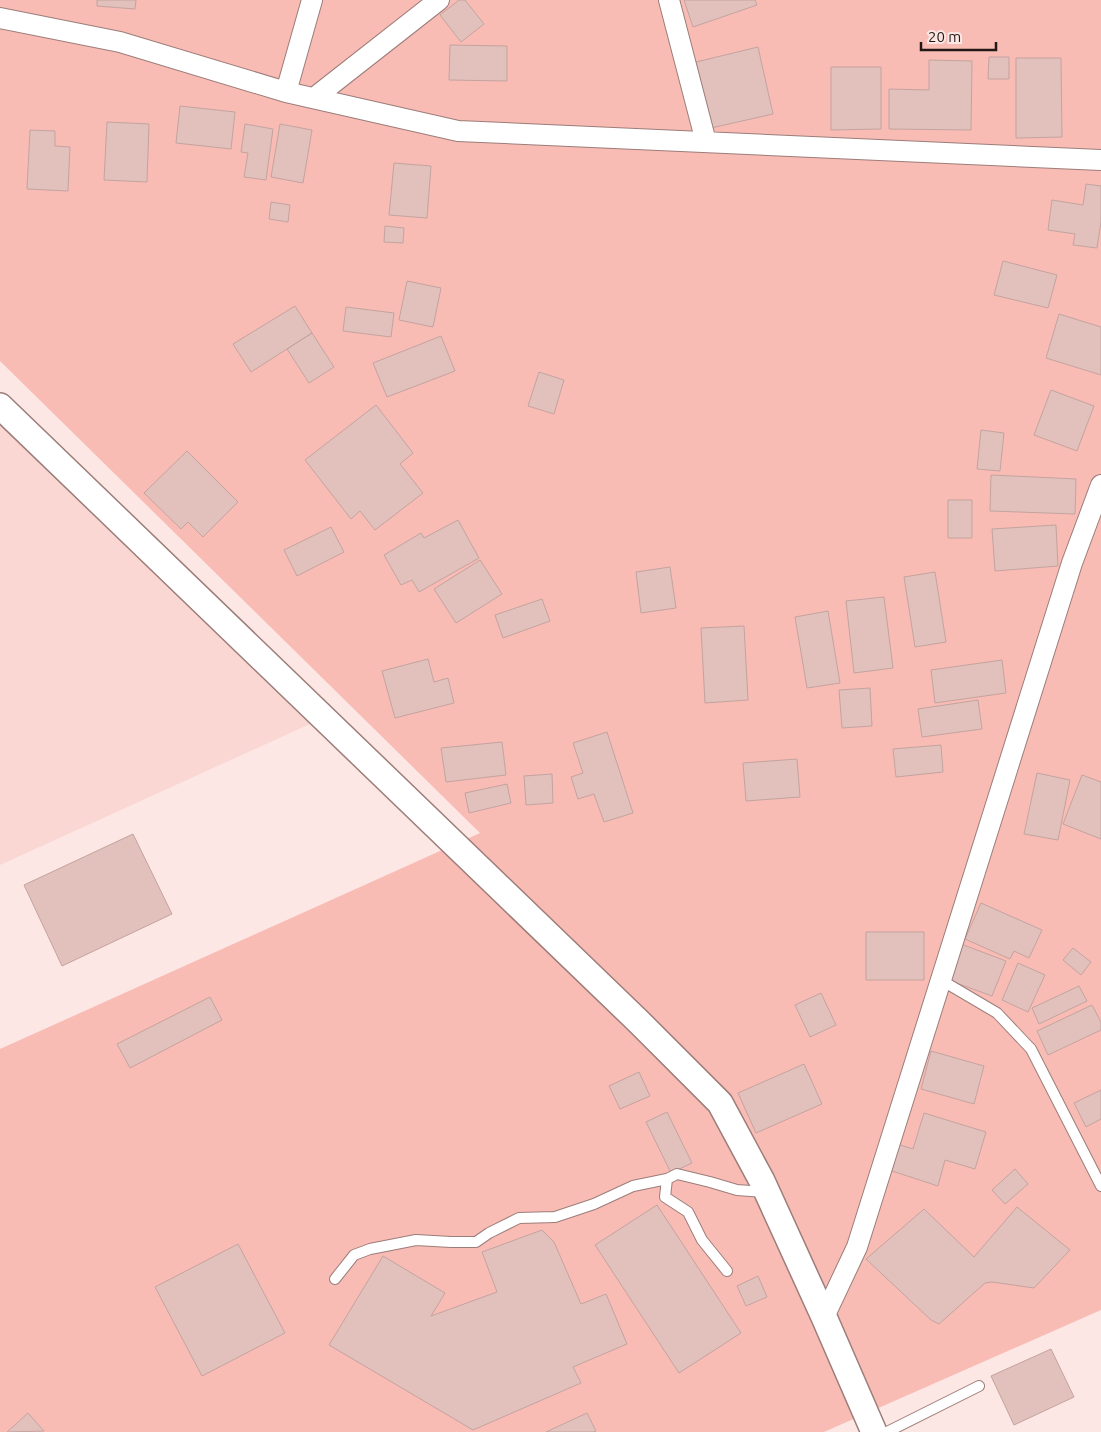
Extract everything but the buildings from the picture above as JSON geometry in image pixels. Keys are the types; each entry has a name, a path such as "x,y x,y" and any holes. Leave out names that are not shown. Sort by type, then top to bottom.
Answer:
{"street":[{"path":"286,92 312,0"},
{"path":"314,98 439,0"},
{"path":"669,0 706,142"},
{"path":"0,18 120,42 286,92 458,131 1101,160"},
{"path":"0,406 638,1021 720,1103 766,1192 824,1317 874,1432"},
{"path":"824,1317 857,1247 1072,563 1101,485"}],"lane":[{"path":"941,980 997,1013 1031,1049 1101,1186"},
{"path":"335,1279 354,1255 370,1248 416,1240 476,1242 518,1218 555,1217 594,1204 633,1186 667,1179 677,1174 737,1190 766,1192"},
{"path":"667,1179 665,1197 688,1212 702,1240 727,1271"},
{"path":"887,1432 979,1386"}],"shaded area":[{"path":"0,0 1101,0 1101,1310 824,1432 0,1432 0,1049 480,833 0,361"},
{"path":"0,406 323,718 0,865"}]}
